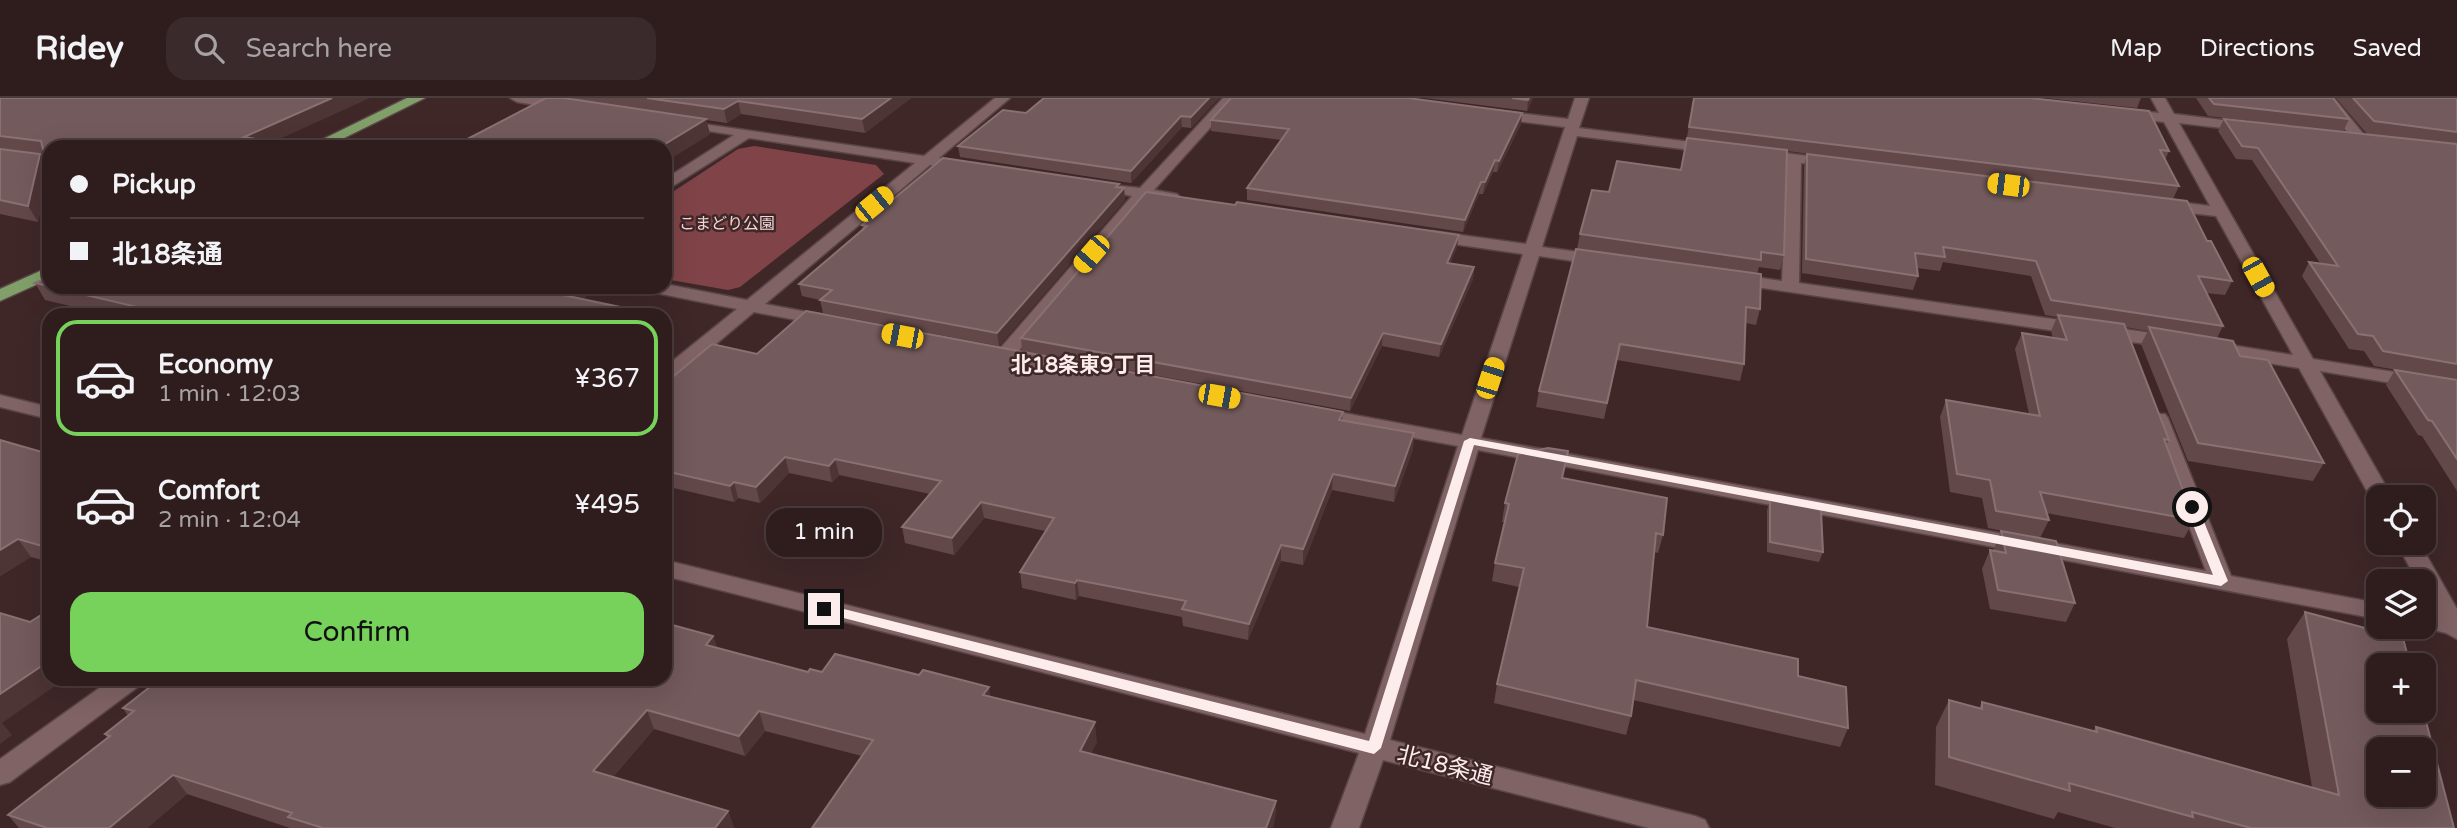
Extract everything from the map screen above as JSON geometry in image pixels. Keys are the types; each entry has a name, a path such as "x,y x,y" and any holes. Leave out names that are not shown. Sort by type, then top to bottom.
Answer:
{"main road":[{"path":"329,140 418,98"},
{"path":"0,296 42,275"}],"street":[{"path":"517,98 584,108"},
{"path":"672,371 1003,98"},
{"path":"1031,361 997,355 1230,98"},
{"path":"1345,828 1374,748 1470,441 1582,98"},
{"path":"2158,98 2374,485"},
{"path":"2327,98 2368,141 2333,137"},
{"path":"2104,111 2265,129"},
{"path":"1479,112 1572,128 1849,165"},
{"path":"665,121 981,169"},
{"path":"672,181 747,133"},
{"path":"0,156 42,162"},
{"path":"1790,286 1794,158"},
{"path":"1076,183 1184,199"},
{"path":"2153,203 2222,212"},
{"path":"1419,234 1616,262"},
{"path":"1723,277 2125,334 2457,388"},
{"path":"672,291 844,324"},
{"path":"2125,334 2135,360"},
{"path":"2150,400 2221,581"},
{"path":"0,401 42,411"},
{"path":"1300,411 2366,609"},
{"path":"2414,555 2456,627"},
{"name":"北18条通","path":"672,570 1695,828"},
{"path":"2436,623 2456,627"},
{"path":"0,774 120,686"}],"green space":[{"name":"こまどり公園","path":"754,146 876,165 884,174 740,287 728,290 672,280 672,192 738,149"}],"building":[{"path":"0,98 332,98 244,137 262,140 42,140 42,145 41,141 0,136"},
{"path":"546,98 564,98 706,119 672,140 465,140"},
{"path":"647,98 891,98 862,119 738,101 724,109"},
{"path":"1044,98 1209,98 1191,117 1181,116 1131,171 958,146 1003,110 1026,113"},
{"path":"1231,98 1408,98 1522,113 1499,161 1495,160 1485,182 1481,182 1465,220 1247,188 1289,129 1211,120"},
{"path":"1694,98 2030,98 2149,111 2169,151 2160,150 2179,186 1689,127"},
{"path":"2209,98 2333,98 2349,119 2214,104"},
{"path":"2353,98 2457,98 2457,132 2374,121"},
{"path":"2224,119 2457,144 2457,364 2383,351 2373,336 2358,334 2309,262 2338,266 2258,148 2242,146"},
{"path":"1687,138 1787,150 1784,255 1761,252 1761,260 1580,234 1592,190 1609,192 1617,161 1681,170"},
{"path":"0,149 40,154 28,206 0,200"},
{"path":"1807,154 2187,201 2207,241 2211,241 2232,281 2198,276 2223,326 2051,300 2036,261 1943,247 1945,257 1915,253 1918,276 1806,259"},
{"path":"943,158 1119,184 1116,187 1124,188 997,333 820,300 832,290 799,284 867,226 862,225"},
{"path":"1146,192 1235,205 1237,202 1459,235 1447,263 1474,267 1441,344 1383,333 1351,398 1021,338"},
{"path":"1576,249 1761,274 1760,309 1746,307 1744,364 1620,344 1607,403 1539,391"},
{"path":"82,294 558,294 625,308 129,308 133,306"},
{"path":"806,311 1343,412 1339,420 1414,433 1395,486 1333,474 1303,549 1281,545 1249,624 1182,609 1186,601 1020,572 1054,518 981,502 952,538 902,527 941,481 835,459 829,466 785,457 756,487 734,482 730,486 672,473 672,378 712,344 757,354"},
{"path":"2058,315 2124,324 2169,440 2164,439 2194,520 2040,492 2049,520 1996,511 1990,480 1957,474 1946,400 2040,416 2022,333 2067,340"},
{"path":"2149,327 2233,341 2240,356 2268,360 2324,463 2198,443"},
{"path":"2395,370 2457,380 2457,459 2432,421 2428,420"},
{"path":"0,440 42,452 42,546 18,539 0,550"},
{"path":"1548,448 1568,451 1562,478 1667,498 1663,535 1656,533 1647,627 1798,659 1798,676 1846,687 1848,728 1636,680 1631,716 1497,684 1524,568 1495,563 1509,504 1505,503 1518,454"},
{"path":"1770,500 1821,510 1823,552 1770,542"},
{"path":"2001,531 2056,541 2075,603 1998,590 1990,550 2006,553"},
{"path":"2305,612 2366,628 2366,639 2403,639 2407,653 2366,653 2366,723 2426,723 2430,737 2366,737 2366,807 2436,807 2436,759 2454,828 2251,828 2192,812 2193,817 2069,783 2070,791 1949,757 1949,700 1982,709 1982,702 2097,732 2096,727 2339,795"},
{"path":"0,613 30,622 42,614 42,666 0,694"},
{"path":"672,625 713,636 706,645 808,672 810,669 822,672 835,654 919,675 923,670 989,687 983,695 1095,722 1080,751 1276,801 1266,828 812,828 873,740 759,711 739,736 647,710 593,771 728,811 715,828 323,828 288,817 292,813 173,775 109,828 47,828 8,815 110,736 105,734 134,711 123,708 151,686 672,686"}],"district":[{"name":"北18条東9丁目","path":"1083,365"}],"route":[{"path":"824,609 1374,748 1470,441 2221,581 2192,507"}]}
